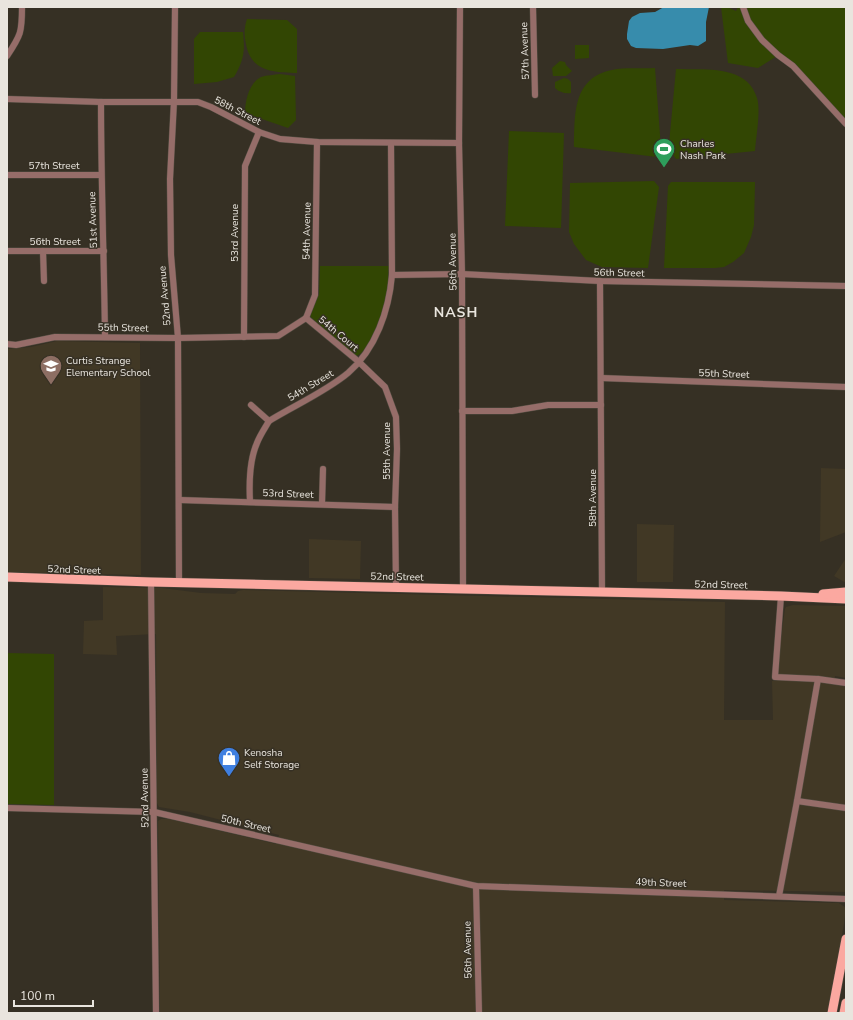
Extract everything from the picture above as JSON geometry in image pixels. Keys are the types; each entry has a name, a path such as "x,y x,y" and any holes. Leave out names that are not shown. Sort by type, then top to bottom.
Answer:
{"main road":[{"name":"52nd Street","path":"7,577 179,583 463,588 846,600"},
{"name":"52nd Street","path":"784,597 846,592"},
{"path":"832,1013 846,939"},
{"path":"844,1013 846,1003"}],"street":[{"path":"7,56 18,40 22,7"},
{"name":"52nd Avenue","path":"175,7 174,101 170,179 171,255 178,338 180,500 179,583"},
{"name":"56th Avenue","path":"460,7 459,143 462,274 463,588"},
{"name":"57th Avenue","path":"533,7 535,95"},
{"path":"743,7 748,21 762,40 778,55 793,66 846,124"},
{"name":"58th Street","path":"7,99 101,102 198,102 211,107 259,132 280,139 317,142 459,143"},
{"name":"51st Avenue","path":"101,102 101,176 105,337"},
{"name":"53rd Avenue","path":"244,337 245,166 259,132"},
{"name":"54th Avenue","path":"306,318 315,295 317,142"},
{"path":"359,362 371,345 380,326 389,296 392,275 391,143"},
{"name":"57th Street","path":"7,175 101,176"},
{"name":"56th Street","path":"7,251 104,251"},
{"path":"43,251 44,281"},
{"name":"56th Street","path":"392,275 462,274 600,281 846,286"},
{"name":"58th Avenue","path":"600,281 602,592"},
{"name":"55th Street","path":"7,344 16,345 55,337 178,338 278,336 306,318"},
{"name":"54th Court","path":"306,318 359,362"},
{"name":"54th Street","path":"269,421 326,388 348,373 359,362"},
{"name":"55th Avenue","path":"359,362 385,387 396,417 396,587"},
{"name":"55th Street","path":"601,378 846,388"},
{"path":"462,411 512,411 548,405 601,404"},
{"path":"250,502 249,478 253,458 257,444 269,421 252,405"},
{"path":"322,504 323,469"},
{"name":"53rd Street","path":"180,500 395,507"},
{"name":"52nd Avenue","path":"151,582 156,1013"},
{"path":"784,597 775,677 818,679 846,683"},
{"path":"779,896 818,679"},
{"path":"797,801 846,808"},
{"name":"50th Street","path":"7,808 154,812 476,886"},
{"name":"56th Avenue","path":"476,886 479,1013"},
{"name":"49th Street","path":"476,886 846,899"}],"shaded area":[{"path":"57,341 140,343 141,575 7,572 7,349 31,347"},
{"path":"821,468 846,469 846,532 820,542"},
{"path":"637,524 674,525 673,582 637,582"},
{"path":"309,539 361,541 360,579 309,578"},
{"path":"846,558 846,583 834,576"},
{"path":"103,587 162,588 201,593 235,594 238,591 243,590 725,602 724,720 773,720 772,681 779,680 778,659 786,607 793,605 846,606 846,678 835,676 834,683 846,687 846,892 724,890 724,900 839,903 846,908 827,1013 160,1013 158,821 161,819 169,819 276,844 279,835 190,812 159,807 157,803 156,634 116,636 117,655 83,654 84,621 103,620"}],"green space":[{"path":"721,7 727,7 736,11 738,7 846,7 846,124 793,66 777,56 758,68 728,63"},
{"path":"247,19 287,20 297,29 297,73 264,69 253,60 249,53 245,38"},
{"path":"200,32 243,32 243,55 234,77 217,82 194,84 194,39"},
{"path":"575,45 589,45 589,58 575,59"},
{"path":"560,61 565,62 572,71 566,76 553,76 552,68"},
{"path":"655,68 661,148 660,155 657,157 574,147 578,100 589,81 599,74 612,70"},
{"path":"676,69 723,71 744,79 752,87 757,98 759,109 755,151 676,159 671,152 669,144"},
{"path":"280,74 295,76 296,120 288,128 245,113 248,93 253,83 261,77"},
{"path":"564,78 571,82 571,93 558,91 555,88 555,82"},
{"path":"509,131 564,133 561,228 505,226"},
{"path":"654,181 659,187 648,268 602,267 586,260 574,244 569,232 570,183"},
{"path":"671,182 755,182 754,225 751,237 744,253 724,267 664,268 668,186"},
{"path":"320,266 389,266 388,291 381,316 367,346 356,356 310,316 319,294"},
{"path":"7,653 54,654 54,805 7,804"}],"water":[{"path":"664,7 709,7 706,22 706,41 698,46 690,45 663,49 636,48 631,46 627,39 627,34 629,21 632,17 640,13 655,12"}],"place":[{"name":"Charles Nash Park","path":"664,168"},
{"name":"Curtis Strange Elementary School","path":"51,386"},
{"name":"Kenosha Self Storage","path":"229,778"}],"district":[{"name":"NASH","path":"456,312"}]}
